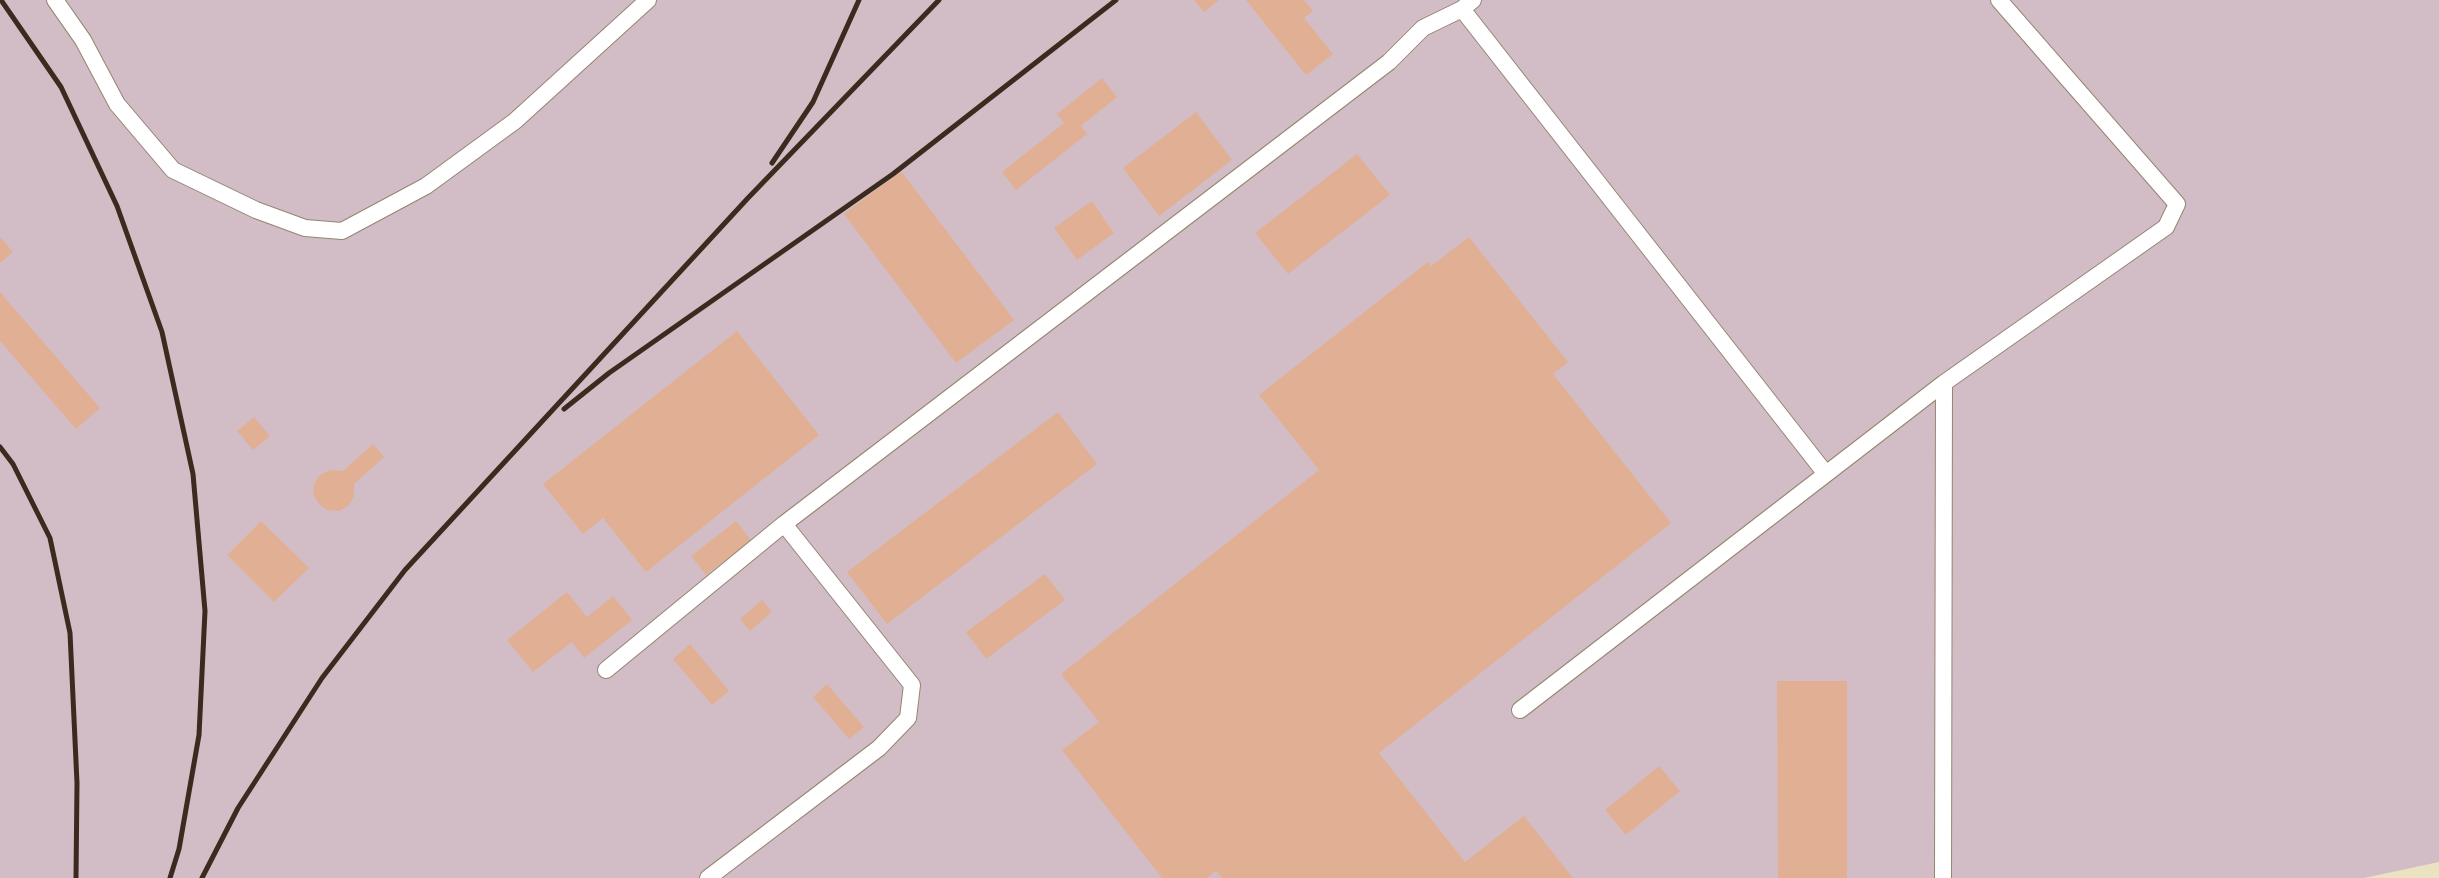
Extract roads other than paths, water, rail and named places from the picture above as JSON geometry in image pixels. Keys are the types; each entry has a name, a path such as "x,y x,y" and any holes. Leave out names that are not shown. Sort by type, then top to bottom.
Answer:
{"lane":[{"path":"55,0 83,40 117,104 173,170 256,210 305,228 342,231 426,186 516,121 648,0"},
{"path":"1520,710 1944,383 2166,227 2177,204 1999,0"},
{"path":"606,670 783,524 1390,62 1423,28 1468,4 1826,474"},
{"path":"1943,878 1944,383"},
{"path":"708,878 880,748 908,718 912,685 783,524"}],"railway":[{"path":"1,0 61,87 117,206 162,332 193,474 205,611 199,735 179,849 170,878"},
{"path":"772,163 813,102 859,0"},
{"path":"202,878 238,808 322,678 405,570 748,198 939,0"},
{"path":"564,409 609,373 893,174 1116,0"},
{"path":"0,447 13,464 50,538 70,633 77,783 76,878"}]}
